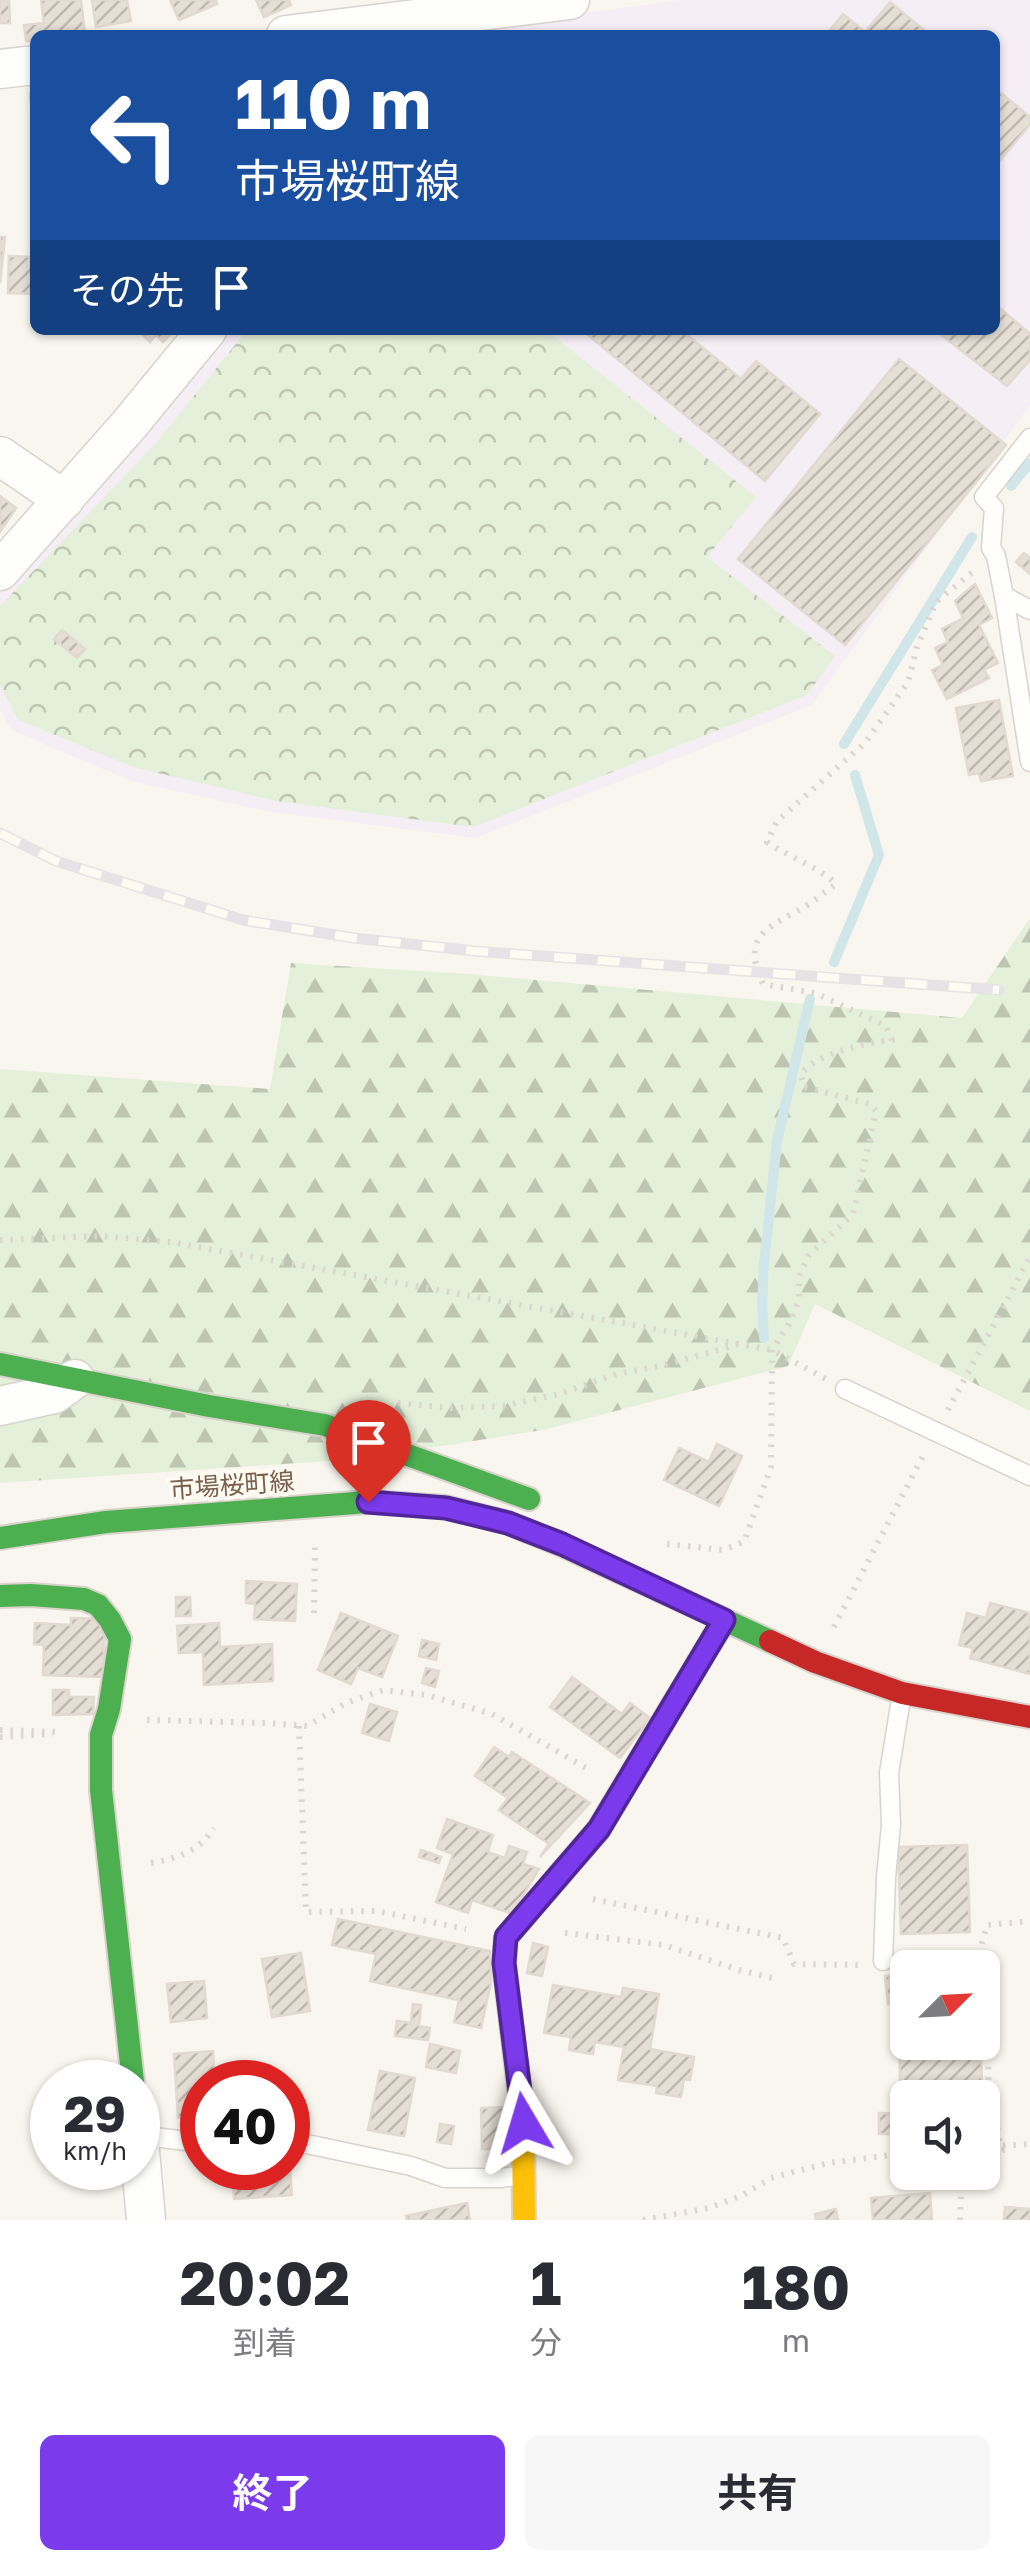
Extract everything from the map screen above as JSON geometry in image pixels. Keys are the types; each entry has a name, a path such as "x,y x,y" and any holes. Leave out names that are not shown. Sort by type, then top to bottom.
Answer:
{"street":[{"path":"368,30 451,25 570,0"},
{"path":"0,68 30,65"},
{"path":"0,571 203,335"},
{"path":"0,456 64,500"},
{"path":"0,1364 325,1425 530,1500 552,1513 562,1544"},
{"path":"0,1406 54,1394 75,1379"},
{"name":"市場桜町線","path":"0,1538 106,1522 368,1502 446,1508 508,1523 562,1544 815,1662 902,1693 1030,1717"},
{"path":"0,1596 84,1599 98,1605 120,1639 104,1727 102,1790 130,2060"},
{"path":"524,2220 524,2123 504,1963 510,1931 599,1829 724,1620"},
{"path":"143,2190 146,2220"}],"lane":[{"path":"1030,438 984,497 994,508 990,548 996,556 1004,596 1030,762"},
{"path":"1004,596 1030,610"},
{"path":"844,1389 1030,1476"},
{"path":"883,1961 891,1825 888,1773 902,1693"},
{"path":"310,2145 411,2166 446,2178 527,2174"}],"path":[{"path":"649,1543 723,1550 744,1542 771,1467 772,1350 794,1312 799,1278 808,1256 852,1214 876,1111 870,1104 804,1087 801,1076 806,1066 863,1042 892,1040 886,1026 815,994 763,984 754,963 757,944 766,928 802,909 836,884 824,872 786,856 767,842 778,821 865,743 890,708 908,682 917,647 936,602 996,556"},
{"path":"0,1240 101,1236 170,1242 772,1350 844,1389"},
{"path":"388,1402 451,1408 502,1406 740,1344"},
{"path":"314,1613 315,1544"},
{"path":"0,1730 307,1726 346,1703 383,1690 427,1695 492,1714 622,1791"},
{"path":"299,1726 306,1912 376,1911 510,1931 664,1945 772,1978"},
{"path":"0,1738 56,1732"},
{"path":"110,1870 174,1858 204,1844 214,1828"},
{"path":"584,1898 784,1938 794,1964 866,1966 890,1961"},
{"path":"981,1950 986,1925 1030,1921"},
{"path":"1000,2146 1030,2144"},
{"path":"1000,2151 1020,2145"},
{"path":"644,2220 709,2208 771,2178 828,2163 890,2155"},
{"path":"960,2220 962,2190"}],"shaded area":[{"path":"679,0 1030,0 1030,405 812,705 476,838 271,812 131,781 11,730 0,709 0,592 145,437 227,335 1000,335 1000,30 471,29"}],"green space":[{"path":"243,335 552,335 756,497 707,557 835,656 807,695 473,827 276,801 133,767 18,720 0,685 0,606 156,443"},
{"path":"1030,918 1030,1411 815,1304 788,1366 543,1430 358,1459 0,1483 0,1069 270,1089 291,963 469,974 962,1018"}],"building":[{"path":"0,0 9,0 10,23 0,23"},
{"path":"41,0 81,0 85,30 30,30 30,41 26,41 24,25 44,23"},
{"path":"92,0 127,0 131,21 96,27"},
{"path":"170,0 216,0 217,4 179,20"},
{"path":"256,0 289,0 291,5 264,17"},
{"path":"890,2 924,30 867,30"},
{"path":"843,14 863,30 830,30"},
{"path":"1000,92 1030,117 1030,124 1000,161"},
{"path":"0,237 5,237 0,283"},
{"path":"9,256 30,257 30,294 8,293"},
{"path":"1000,308 1030,334 1030,360 1007,386 941,335 1000,335"},
{"path":"588,335 687,335 741,379 756,361 820,414 765,481"},
{"path":"899,359 1006,445 845,645 738,559"},
{"path":"0,496 16,508 0,532"},
{"path":"1024,553 1030,558 1030,574 1016,562"},
{"path":"975,584 992,618 979,625 998,663 984,670 989,678 947,699 932,670 943,665 935,648 948,642 942,629 963,618 955,601"},
{"path":"62,630 85,649 77,658 54,639"},
{"path":"999,700 1013,776 981,781 979,773 969,775 956,708"},
{"path":"717,1444 742,1456 719,1506 664,1480 679,1448 709,1462"},
{"path":"246,1581 297,1584 295,1621 254,1619 255,1604 246,1603"},
{"path":"176,1597 190,1597 191,1616 176,1616"},
{"path":"990,1603 1030,1613 1030,1674 970,1658 973,1648 959,1645 967,1613 986,1618"},
{"path":"341,1613 398,1636 382,1677 358,1668 351,1684 318,1670"},
{"path":"71,1618 105,1619 103,1677 43,1675 44,1645 34,1644 35,1623 71,1625"},
{"path":"219,1623 220,1647 272,1644 273,1681 204,1685 203,1652 179,1653 177,1626"},
{"path":"422,1640 439,1644 436,1660 419,1656"},
{"path":"426,1668 439,1671 435,1687 422,1683"},
{"path":"572,1677 622,1714 630,1703 650,1718 620,1758 550,1707"},
{"path":"53,1690 69,1690 69,1697 94,1697 93,1714 53,1715"},
{"path":"370,1704 397,1712 389,1741 362,1733"},
{"path":"494,1747 509,1757 512,1752 590,1803 540,1857 549,1844 499,1810 508,1798 475,1776"},
{"path":"447,1819 493,1835 488,1852 505,1858 509,1846 527,1852 523,1864 539,1869 512,1914 472,1900 468,1913 436,1902 453,1854 437,1848"},
{"path":"967,1845 970,1932 901,1934 898,1847"},
{"path":"421,1850 441,1857 439,1863 419,1857"},
{"path":"338,1919 490,1951 491,1983 481,2028 454,2022 459,2000 370,1981 376,1954 332,1945"},
{"path":"533,1943 548,1947 542,1976 527,1973"},
{"path":"301,1953 310,2011 272,2017 262,1959"},
{"path":"885,1976 890,1976 890,2004 888,2004"},
{"path":"204,1981 207,2018 171,2022 167,1984"},
{"path":"553,1985 621,1997 623,1988 659,1994 650,2049 694,2057 690,2080 684,2079 681,2097 656,2093 657,2086 618,2080 624,2047 595,2042 593,2054 569,2050 571,2037 544,2033"},
{"path":"413,2004 421,2005 419,2026 430,2028 428,2040 395,2036 397,2021 411,2023"},
{"path":"430,2044 460,2051 456,2073 426,2067"},
{"path":"213,2051 214,2060 180,2060 178,2118 174,2054"},
{"path":"900,2060 981,2060 982,2080 900,2080"},
{"path":"380,2071 415,2078 404,2136 368,2130"},
{"path":"511,2107 511,2149 482,2149 481,2108"},
{"path":"879,2113 890,2113 890,2134 879,2134"},
{"path":"440,2124 454,2126 451,2144 437,2142"},
{"path":"233,2190 292,2190 292,2195 234,2199"},
{"path":"930,2193 932,2220 873,2220 871,2198"},
{"path":"467,2203 470,2220 407,2220 406,2216"},
{"path":"1005,2207 1030,2209 1030,2220 1004,2220"},
{"path":"836,2209 838,2220 816,2220 815,2214"}],"waterway":[{"path":"1011,486 1030,463"},
{"path":"844,744 972,537"},
{"path":"834,962 879,855 855,775"},
{"path":"764,1338 764,1264 777,1141 810,999"}],"railway":[{"path":"0,833 56,861 243,920 354,938 474,951 999,990"}],"traffic: fast":[{"path":"0,1364 325,1425 529,1499"},
{"path":"0,1538 106,1522 368,1502 446,1507 508,1523 562,1545 770,1641"},
{"path":"0,1596 84,1599 98,1605 120,1639 101,1735 101,1790 131,2060"},
{"path":"598,1830 724,1620"}],"traffic: slow":[{"path":"524,2220 523,2123 504,1963 506,1937 598,1830"}],"traffic: jam":[{"path":"770,1641 815,1662 902,1693 1030,1717"}],"route":[{"path":"368,1502 446,1508 508,1523 724,1620 599,1829 506,1937 504,1963 524,2123"}]}
